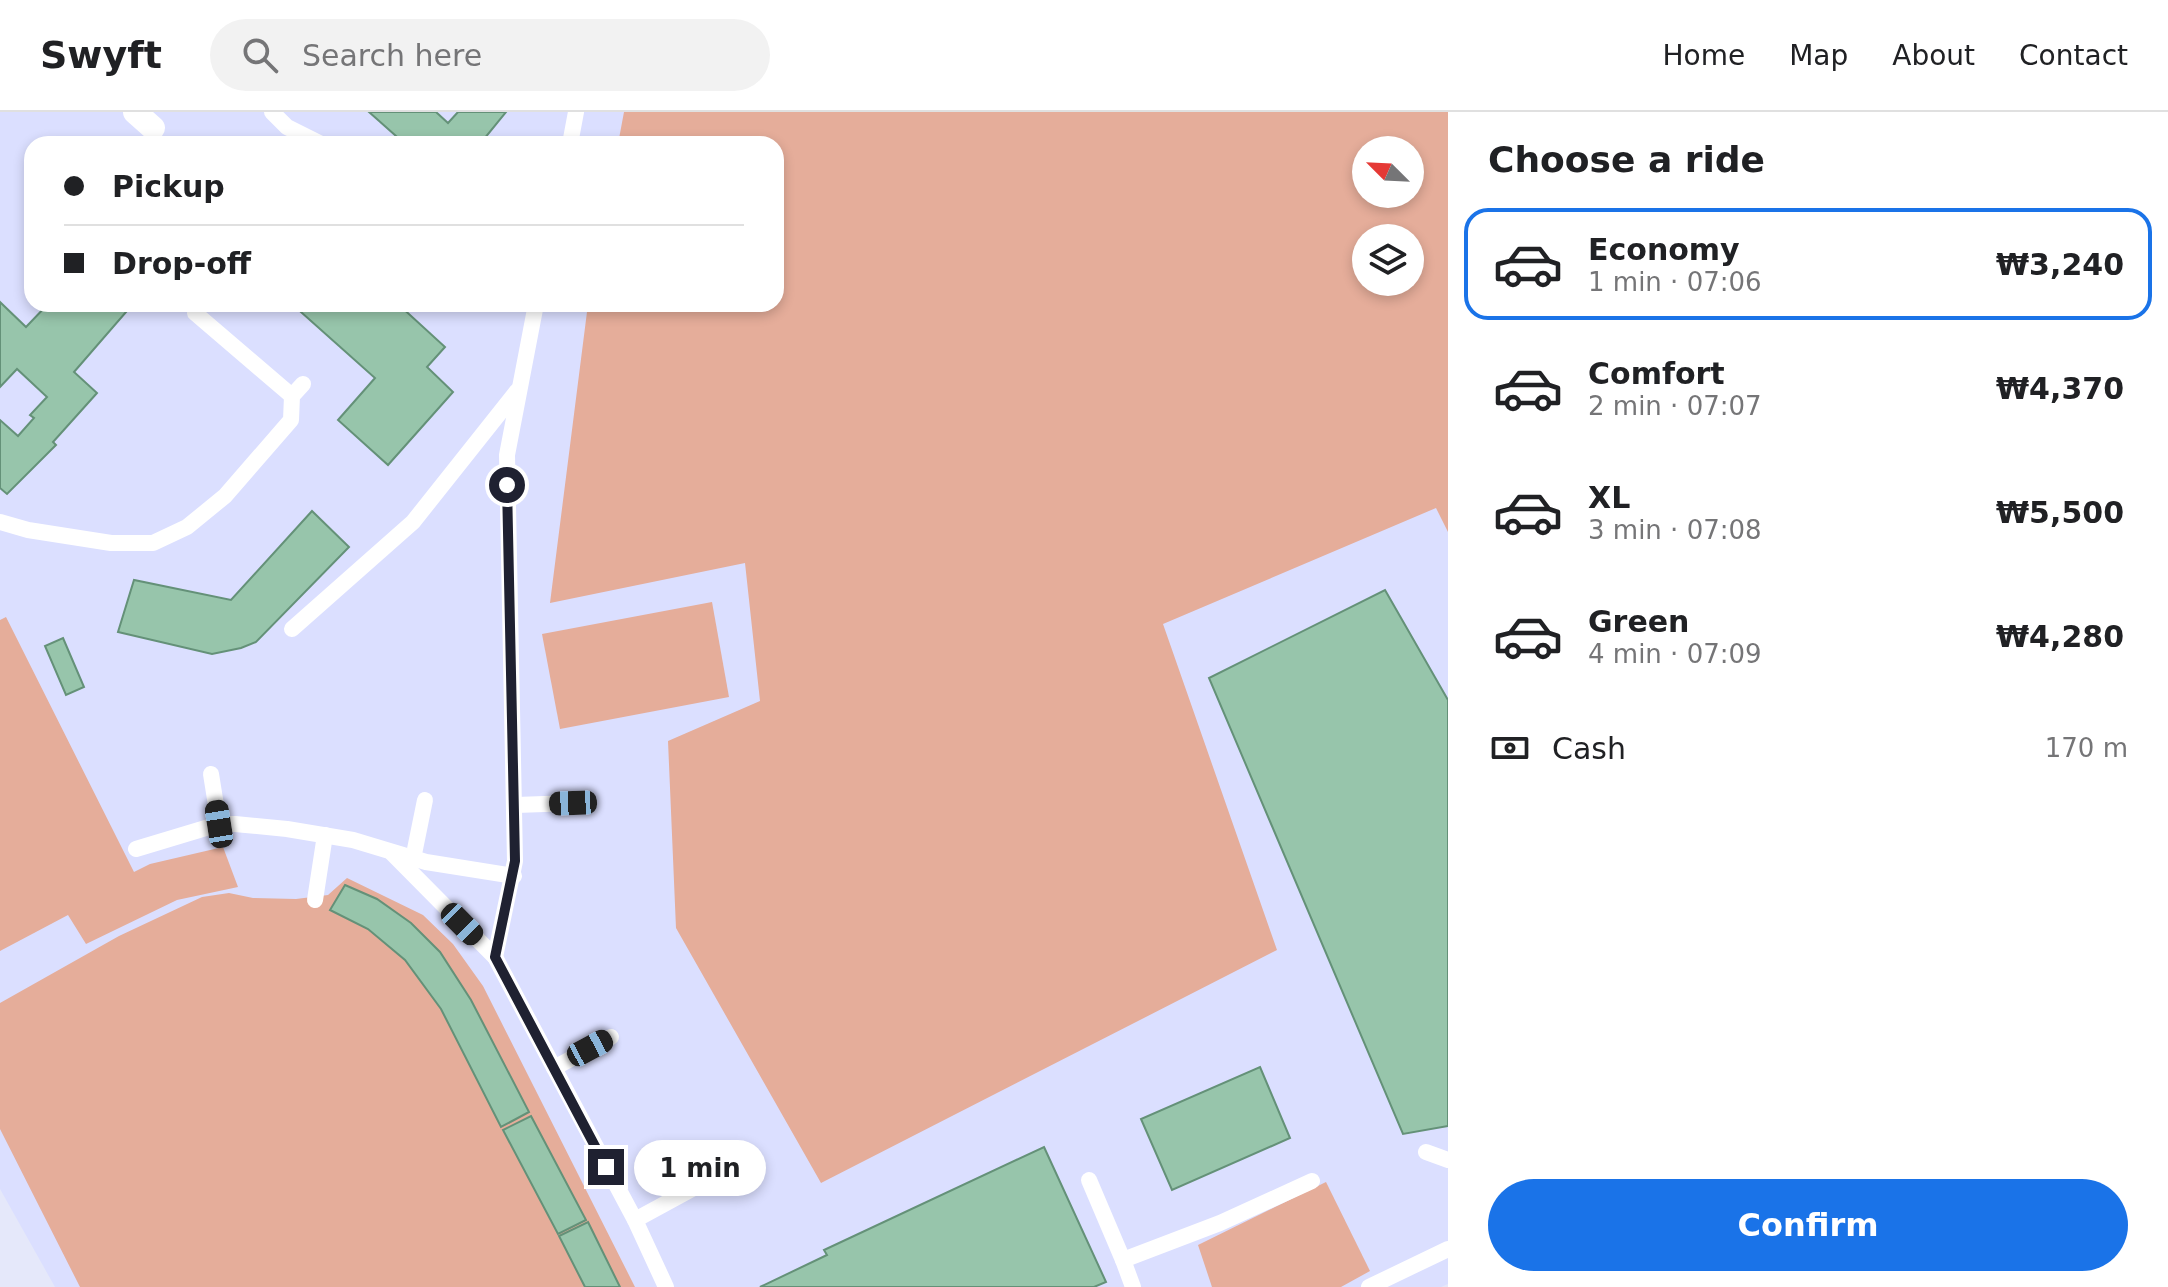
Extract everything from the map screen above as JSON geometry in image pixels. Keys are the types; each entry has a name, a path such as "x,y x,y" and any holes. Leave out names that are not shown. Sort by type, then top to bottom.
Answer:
{"lane":[{"path":"272,112 287,127 305,136"},
{"path":"572,136 576,112"},
{"path":"495,957 514,876 516,805 507,455 534,312"},
{"path":"0,522 28,530 111,543 153,543 187,527 225,496 291,420 298,390 195,313"},
{"path":"292,629 413,522 518,390"},
{"path":"211,774 219,824"},
{"path":"413,859 425,800"},
{"path":"516,805 573,803"},
{"path":"136,849 219,824 325,835 353,840 413,859 514,876"},
{"path":"315,900 325,835"},
{"path":"392,853 495,957 635,1220 666,1287"},
{"path":"554,1068 611,1037"},
{"path":"1426,1152 1448,1160"},
{"path":"1089,1180 1133,1287"},
{"path":"1123,1260 1220,1223 1312,1181"},
{"path":"635,1220 692,1189"},
{"path":"1369,1287 1448,1249"}],"shaded area":[{"path":"0,112 1448,112 1448,1284 1441,1287 55,1287 0,1189"},
{"path":"624,112 1448,112 1448,532 1436,508 1163,624 1277,950 821,1183 676,928 668,741 760,701 745,563 550,603 587,312 784,312 784,136 620,136"},
{"path":"712,602 729,697 560,729 542,634"},
{"path":"6,617 134,872 150,864 223,847 238,887 177,900 86,944 68,915 0,951 0,620"},
{"path":"347,878 423,915 453,944 483,986 635,1287 80,1287 0,1129 0,1003 119,936 202,897 229,893 253,898 296,899 328,895"},
{"path":"1326,1182 1370,1271 1341,1287 1212,1287 1198,1245"}],"building":[{"path":"369,112 436,112 448,123 458,112 506,112 486,136 396,136"},
{"path":"0,302 26,327 40,312 126,312 74,372 97,393 53,442 56,445 7,494 0,488 0,420 18,436 34,418 30,415 47,397 17,369 0,387"},
{"path":"301,312 407,312 445,347 427,367 453,392 388,465 338,420 375,378"},
{"path":"312,511 349,547 256,642 212,654 118,632 134,580 231,600"},
{"path":"1385,590 1448,700 1448,1126 1403,1134 1209,678"},
{"path":"63,638 84,687 66,695 45,646"},
{"path":"345,885 377,899 411,923 440,952 471,1000 529,1112 501,1127 441,1009 405,960 368,929 330,910"},
{"path":"1260,1067 1290,1138 1172,1190 1141,1119"},
{"path":"531,1116 586,1220 558,1234 503,1130"},
{"path":"1044,1147 1106,1282 1094,1287 760,1287 827,1255 824,1250"},
{"path":"588,1222 620,1287 585,1287 559,1236"}],"route":[{"path":"507,485 515,861 495,957 606,1167"}]}
